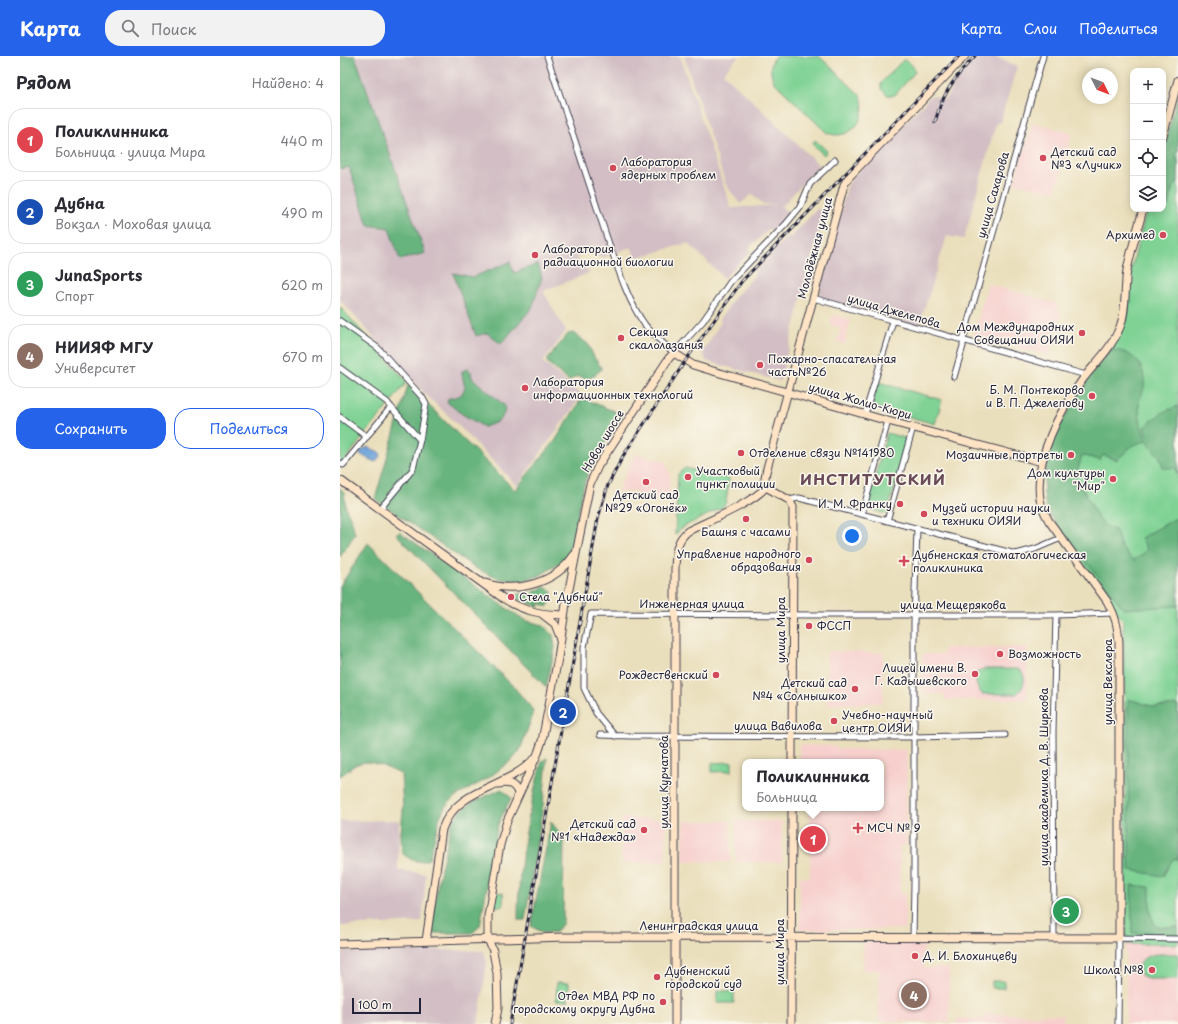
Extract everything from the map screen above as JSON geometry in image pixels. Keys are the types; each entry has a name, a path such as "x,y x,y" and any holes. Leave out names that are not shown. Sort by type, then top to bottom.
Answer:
{"main road":[{"name":"Молодёжная улица","path":"766,487 764,484 766,472 844,185 964,56"},
{"path":"1166,125 1178,80"},
{"name":"улица Векслера","path":"1118,938 1119,643 1117,621 1114,612 1049,521 1040,500 1039,489 1042,462 1048,443 1062,411 1086,375 1109,347 1120,326 1124,311 1127,271 1143,212"},
{"name":"улица Жолио-Кюри","path":"674,353 693,365 706,369 888,421 1042,462"},
{"name":"Новое шоссе","path":"340,480 504,599 525,610 542,614 564,615 588,493 596,471 625,424 669,358 674,353"},
{"path":"766,487 790,500"},
{"name":"улица Курчатова","path":"675,1024 675,569 677,550 679,541 688,530 760,494 766,487"},
{"name":"улица Мира","path":"790,500 792,503 793,514 792,759"},
{"name":"Новое шоссе","path":"475,578 488,584 508,588 532,584 547,578 558,571 569,562 576,551"},
{"path":"558,571 564,570 572,574"},
{"path":"504,599 504,591 508,588"},
{"name":"Новое шоссе","path":"542,614 555,624 561,640"},
{"path":"495,1024 498,1008 497,973 493,951 488,939 488,916 500,845 507,821 542,741 561,640 564,615"},
{"path":"426,941 441,836 445,822 452,811 461,803 522,770 536,757"},
{"path":"490,787 510,783 518,793 517,798"},
{"name":"улица Мира","path":"791,1024 792,811"},
{"name":"Ленинградская улица","path":"340,944 565,937 1118,938"}],"street":[{"path":"547,56 610,247"},
{"name":"улица Сахарова","path":"954,377 963,346 963,340 1043,56"},
{"path":"674,353 703,320 731,281 786,224 800,206 810,184 835,160"},
{"name":"улица Жолио-Кюри","path":"613,254 626,288 640,317 652,333 674,353"},
{"name":"улица Джелепова","path":"813,298 1086,375"},
{"path":"340,321 378,348 422,397 426,404 413,469 380,509"},
{"path":"866,414 893,321"},
{"path":"340,368 387,402 420,440"},
{"path":"340,463 343,465 344,464 391,407"},
{"path":"340,417 367,437"},
{"path":"862,514 888,421"},
{"path":"887,521 913,427"},
{"path":"790,500 799,498 1016,554 1035,549 1061,538"},
{"path":"913,938 914,615 917,529"},
{"name":"улица Мещерякова","path":"792,615 1056,615 1114,612"},
{"name":"Инженерная улица","path":"615,736 596,713 584,688 584,647 591,614 792,615"},
{"name":"улица академика Д. В. Ширкова","path":"1054,939 1053,726 1056,615"},
{"name":"улица Вавилова","path":"600,735 914,737 1005,735"},
{"name":"Ленинградская улица","path":"1118,938 1178,939"},
{"name":"улица Векслера","path":"1118,938 1118,1024"}],"shaded area":[{"path":"340,56 680,56 731,208 778,205 763,204 752,194 740,204 726,185 684,56 739,56 723,73 819,165 783,205 780,205 788,213 771,231 769,229 749,248 751,251 724,278 688,243 636,258 631,247 602,258 592,252 576,257 589,273 543,291 566,331 543,362 582,395 517,486 453,420 424,393 340,300"},
{"path":"979,56 993,56 1017,66 1000,123 996,123 964,239 947,236 919,326 822,299 819,294 847,187 852,178 932,95 945,100 957,79"},
{"name":"Детский сад №3 «Лучик»","path":"1033,122 1072,133 1055,192 1014,183"},
{"path":"817,209 824,211 780,381 706,361 703,352 721,322 720,319 734,298 755,275 754,272 788,236 791,237"},
{"path":"988,284 1055,303 1061,314 1049,355 973,336"},
{"path":"833,315 851,320 844,344 837,342 841,328 830,325"},
{"name":"Детский сад №29 «Огонёк»","path":"635,454 665,461 670,474 670,499 637,499 637,491 617,492"},
{"name":"Лицей имени В. Г. Кадышевского","path":"1027,647 1027,699 945,700 944,694 923,694 922,654 943,654 944,648"},
{"name":"Детский сад №4 «Солнышко»","path":"827,651 883,653 883,703 827,704"},
{"name":"МСЧ № 9","path":"800,745 836,746 836,749 907,750 906,845 900,845 900,894 905,894 905,929 800,930 800,877 810,877 810,811 884,811 884,759 799,759"},
{"name":"Детский сад №1 «Надежда»","path":"622,818 666,819 665,862 622,863"},
{"path":"399,820 398,870 426,874 422,922 340,926 340,821"},
{"path":"684,821 730,821 731,862 683,861"},
{"path":"736,821 782,821 782,862 736,862"},
{"path":"923,940 924,968 949,968 949,1022 879,1021 879,970 863,970 863,942"},
{"name":"Школа №8","path":"1126,944 1178,944 1178,1024 1126,1024"},
{"path":"340,951 484,951 487,963 478,1024 340,1024"},
{"path":"985,1014 1063,1015 1063,1024 956,1024 956,1019 985,1019"}],"green space":[{"path":"340,56 355,56 425,253 400,260 389,228 368,225 349,167 340,169"},
{"path":"775,56 819,56 861,96 863,110 859,122 855,127 843,134 835,135 827,133 774,82 771,69"},
{"path":"903,60 907,61 913,67 915,71 914,73 895,95 893,96 886,94 881,89 881,83"},
{"path":"1178,94 1178,944 1126,944 1123,621 1048,510 1044,490 1045,476 1056,433 1084,385 1119,337 1127,318 1131,270 1146,212 1166,212 1166,139"},
{"path":"1178,94 1178,150 1175,155 1178,161 1178,181 1172,189 1169,205 1166,206 1166,140"},
{"path":"815,140 827,151 824,155 812,144"},
{"path":"510,262 514,273 538,264 542,277 532,308 501,344 487,333 476,336 453,273 473,277"},
{"path":"340,307 407,382 340,466"},
{"path":"573,333 588,344 601,367 601,370 589,379 575,377 570,381 567,380 547,362 568,334"},
{"path":"1113,350 1127,353 1141,366 1144,387 1139,403 1139,410 1146,441 1133,445 1117,460 1103,455 1100,460 1082,455 1074,484 1083,489 1098,518 1104,525 1116,531 1121,547 1133,560 1141,556 1147,549 1141,538 1178,517 1178,606 1124,609 1058,526 1045,501 1044,485 1046,466 1058,429 1089,377 1100,362"},
{"path":"468,369 471,372 472,378 505,406 505,411 502,418 484,427 462,414 447,402 449,398 461,395 465,388 462,371"},
{"path":"878,382 942,400 935,424 871,406"},
{"path":"408,385 515,490 555,441 582,398 623,415 589,471 581,495 572,546 568,555 560,563 539,576 521,581 499,579 477,569 375,499"},
{"path":"1178,406 1178,476 1175,468 1163,468 1160,457 1150,447 1144,427 1163,412"},
{"path":"887,433 908,439 887,514 866,508"},
{"path":"685,468 729,478 726,502 723,507 683,527 675,535 678,474"},
{"path":"340,488 344,492 346,509 352,521 355,534 340,557"},
{"path":"400,532 512,612 527,621 543,625 553,635 555,648 546,687 396,534"},
{"path":"368,543 513,686 533,710 532,717 520,750 514,758 490,777 453,798 445,807 440,817 429,859 422,861 408,858 402,853 401,833 403,809 401,774 367,762 355,765 340,776 340,586"},
{"path":"544,587 552,591 550,603 547,607 540,603 539,607 516,598 517,594 525,594 532,597 533,592"},
{"path":"984,669 1018,669 1023,674 1024,678 1022,689 1016,694 982,694 977,687 976,673"},
{"path":"1128,699 1155,707 1178,705 1178,859 1173,859 1163,876 1129,870"},
{"path":"547,758 543,805 525,920 518,920 518,900 522,859 528,819 542,761"},
{"path":"732,762 732,771 712,772 712,763"},
{"path":"502,789 511,798 498,824 480,926 472,933 434,933 431,927 438,883 451,824 460,812 471,803"},
{"path":"551,822 564,838 563,923 556,932 543,933 531,926"},
{"path":"1131,885 1150,887 1150,913 1156,927 1178,927 1178,937 1132,933"},
{"path":"496,892 503,893 503,906 494,906"},
{"path":"1155,954 1178,954 1178,979 1148,979 1141,975 1138,967 1145,958"},
{"path":"992,981 1004,981 1004,988 992,988"},
{"path":"557,982 569,983 568,1001 556,1000"},
{"path":"717,991 734,991 734,1003 717,1003"}],"water":[{"path":"368,447 379,452 381,455 375,462 360,454 360,451"}],"railway":[{"path":"510,1024 598,518 608,485 623,456 686,360 742,281 959,56"},
{"path":"935,122 938,111 950,86 975,56"}],"place":[{"name":"Детский сад №3 «Лучик»","path":"1043,158"},
{"name":"Лаборатория ядерных проблем","path":"613,168"},
{"name":"Архимед","path":"1163,235"},
{"name":"Лаборатория радиационной биологии","path":"535,255"},
{"name":"Дом Международних Совещании ОИЯИ","path":"1082,333"},
{"name":"Секция скалолазания","path":"621,338"},
{"name":"Пожарно-спасательная часть№26","path":"760,365"},
{"name":"Лаборатория информационных технологий","path":"525,388"},
{"name":"Б. М. Понтекорво и В. П. Джелепову","path":"1092,396"},
{"name":"Отделение связи №141980","path":"741,453"},
{"name":"Мозаичные портреты","path":"1071,455"},
{"name":"Участковый пункт полиции","path":"688,477"},
{"name":"Дом культуры \"Мир\"","path":"1113,479"},
{"name":"Детский сад №29 «Огонёк»","path":"646,482"},
{"name":"И. М. Франку","path":"900,504"},
{"name":"Музей истории науки и техники ОИЯИ","path":"924,514"},
{"name":"Башня с часами","path":"746,519"},
{"name":"Управление народного образования","path":"809,560"},
{"name":"Дубненская стоматологическая поликлиника","path":"904,561"},
{"name":"Стела \"Дубний\"","path":"511,597"},
{"name":"ФССП","path":"809,626"},
{"name":"Возможность","path":"1000,654"},
{"name":"Лицей имени В. Г. Кадышевского","path":"975,674"},
{"name":"Рождественский","path":"716,675"},
{"name":"Детский сад №4 «Солнышко»","path":"855,689"},
{"name":"Дубна","path":"563,712"},
{"name":"Учебно-научный центр ОИЯИ","path":"834,721"},
{"name":"МСЧ № 9","path":"858,828"},
{"name":"Детский сад №1 «Надежда»","path":"644,830"},
{"name":"Поликлинника","path":"813,839"},
{"name":"JunaSports","path":"1066,911"},
{"name":"Д. И. Блохинцеву","path":"915,956"},
{"name":"Школа №8","path":"1152,970"},
{"name":"Дубненский городской суд","path":"657,977"},
{"name":"НИИЯФ МГУ","path":"914,995"},
{"name":"Отдел МВД РФ по городскому округу Дубна","path":"663,1002"}],"district":[{"name":"ИНСТИТУТСКИЙ","path":"873,480"}]}
